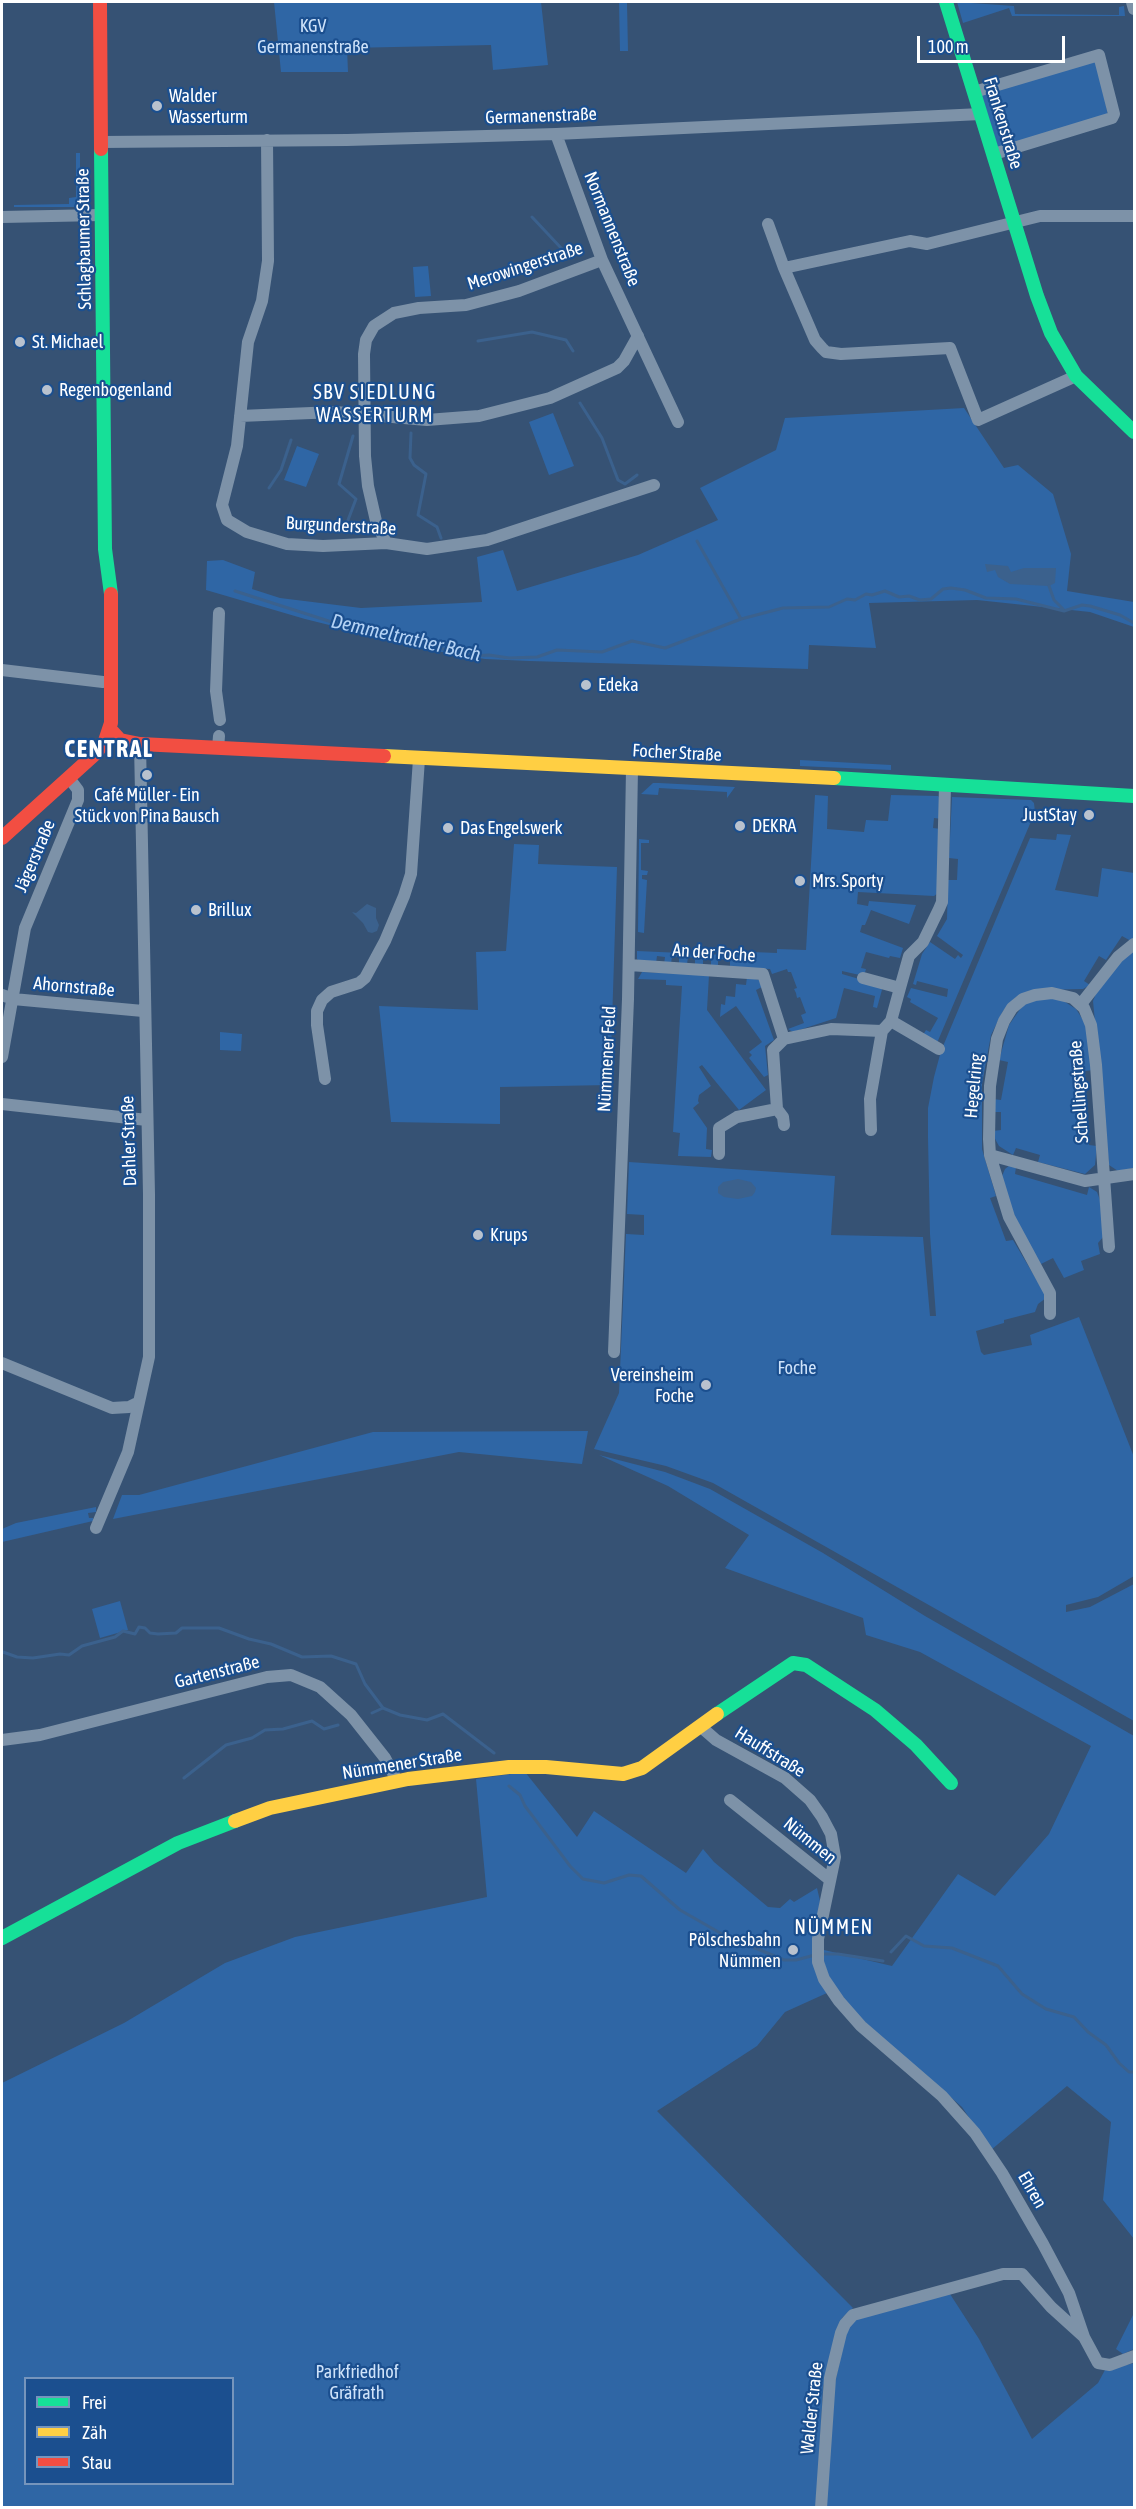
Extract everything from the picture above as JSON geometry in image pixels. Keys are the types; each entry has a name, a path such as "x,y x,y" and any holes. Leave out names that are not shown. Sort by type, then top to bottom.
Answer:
{"main road":[{"name":"Schlagbaumer Straße","path":"100,2 105,549 111,591 110,729"},
{"name":"Frankenstraße","path":"946,2 1051,333 1076,376 1134,432"},
{"name":"Schlagbaumer Straße","path":"95,754 99,744 103,712 101,585 105,549"},
{"name":"Schlagbaumer Straße","path":"103,712 110,729"},
{"path":"2,838 95,754 105,741 110,729 120,740 135,744"},
{"name":"Focher Straße","path":"95,754 135,744 218,742 419,759 1134,796"},
{"name":"Nümmener Straße","path":"2,1938 178,1843 270,1808 398,1781 509,1767 546,1767 624,1774 642,1768 787,1665 798,1662 806,1665 892,1723 951,1783"}],"street":[{"path":"1132,2 1134,9"},
{"path":"974,92 1099,56 1114,114 1112,118 994,154"},
{"name":"Germanenstraße","path":"101,142 556,134 981,114"},
{"name":"Normannenstraße","path":"556,134 602,260 678,422"},
{"name":"Burgunderstraße","path":"267,140 268,261 262,301 248,342 237,446 222,505 227,520 247,532 287,544 323,546 386,543 427,549 469,544 530,528 654,485"},
{"path":"2,217 101,215"},
{"path":"784,268 910,241 927,243 1014,220 1040,216 1134,216"},
{"path":"768,224 815,340 826,352 841,354 950,348 978,420 1076,376"},
{"name":"Merowingerstraße","path":"386,543 376,521 368,486 363,414 364,354 366,340 374,326 385,317 419,308 466,305 519,291 602,260"},
{"path":"240,417 335,412 444,420 479,416 550,398 617,368 624,361 638,336"},
{"path":"219,613 216,691 220,720"},
{"path":"2,670 103,682"},
{"name":"Dahler Straße","path":"96,1528 128,1452 149,1347 147,1120 135,744"},
{"path":"325,1079 317,1011 322,1000 331,992 359,983 365,978 405,896 411,874 419,759"},
{"name":"Nümmener Feld","path":"614,1352 629,965 632,769"},
{"name":"Jägerstraße","path":"2,1057 7,997 25,928 78,800 78,790 69,778"},
{"path":"872,1130 870,1099 882,1031 891,1021 909,956 922,942 942,902 945,786"},
{"path":"1081,1004 1118,957 1134,944"},
{"name":"An der Foche","path":"629,965 763,974 784,1039"},
{"path":"863,978 900,988"},
{"name":"Hegelring","path":"1050,1314 1050,1293 1012,1228 990,1155 990,1086 997,1039 1012,1008 1023,999 1035,995 1056,994 1073,998 1081,1004"},
{"name":"Ahornstraße","path":"7,997 144,1011"},
{"name":"Schellingstraße","path":"1081,1004 1091,1025 1095,1055 1109,1247"},
{"path":"891,1021 939,1049"},
{"path":"784,1125 783,1117 777,1109 773,1050 784,1039 831,1029 882,1031"},
{"path":"2,1104 147,1120"},
{"path":"718,1154 719,1128 737,1117 777,1109"},
{"path":"990,1155 1084,1181 1134,1174"},
{"path":"2,1364 112,1408 129,1407 139,1402"},
{"name":"Gartenstraße","path":"2,1740 40,1735 267,1677 291,1675 320,1687 351,1715 385,1758 398,1781"},
{"name":"Hauffstraße","path":"700,1726 716,1740 785,1778 810,1800 822,1817 833,1843 835,1857 829,1879"},
{"name":"Nümmen","path":"730,1800 829,1879 817,1958"},
{"name":"Ehren","path":"817,1958 829,1988 853,2017 942,2096 975,2133 1002,2173 1068,2293 1083,2337"},
{"name":"Walder Straße","path":"821,2508 830,2378 845,2324 859,2312 1004,2274 1022,2274 1051,2307 1083,2337"},
{"path":"1083,2337 1098,2362 1104,2365 1134,2356"}],"green space":[{"name":"KGV Germanenstraße","path":"274,2 541,2 548,65 493,70 491,45 347,48 348,72 281,72"},
{"path":"957,2 1014,6 1015,14 1119,15 1119,7 1124,6 1125,16 1012,16 1009,8 963,23"},
{"path":"619,3 627,3 628,51 620,51"},
{"path":"1094,61 1098,65 1108,116 999,151 981,94"},
{"path":"76,153 80,153 80,207 14,207 14,205 69,204 69,198 76,197"},
{"path":"428,266 431,296 415,297 413,267"},
{"path":"964,408 1004,468 1018,465 1053,494 1071,554 1067,591 1134,602 1134,627 1090,612 977,600 869,603 876,648 809,645 808,669 529,661 485,659 430,650 305,619 206,590 207,561 223,560 255,572 252,589 280,598 361,608 482,602 477,557 503,550 517,591 638,555 718,520 700,488 776,450 785,418"},
{"path":"553,413 574,466 549,475 529,422"},
{"path":"297,446 319,454 306,487 284,480"},
{"path":"800,760 891,765 891,770 800,766"},
{"path":"653,783 735,787 727,798 727,792 659,788 658,795 641,794"},
{"path":"815,795 828,796 827,829 864,832 866,820 888,821 891,795 938,796 942,800 942,819 934,818 933,828 941,829 938,893 934,896 858,892 857,904 868,906 869,901 916,905 909,924 871,910 865,925 862,925 860,932 903,948 900,958 890,956 889,958 866,952 861,968 866,969 864,976 842,971 842,974 883,986 877,1008 873,1007 875,996 844,988 836,1018 793,1032 788,1029 804,1023 801,1015 806,1013 800,997 797,998 794,989 797,988 791,972 787,969 772,974 770,969 730,967 730,959 718,959 718,966 711,966 711,958 703,958 703,966 695,965 695,958 688,957 687,964 679,964 679,957 672,956 671,964 664,964 665,957 657,956 656,963 642,963 637,959 637,951 727,955 728,951 777,953 777,949 806,950"},
{"path":"952,797 1031,800 1034,803 1035,812 937,1043 923,1035 926,1030 930,1032 938,1018 910,1002 911,999 907,997 911,988 947,997 948,989 917,981 916,985 913,984 922,954 930,942 955,959 958,955 961,958 963,955 937,936 947,919 948,880 957,880 958,859 949,858"},
{"name":"Foche","path":"1057,834 1071,835 1055,890 1098,897 1102,868 1134,873 1134,940 1131,941 1122,936 1106,960 1099,956 1084,981 1090,985 1083,989 1034,990 1016,997 1003,1011 991,1035 982,1084 982,1149 996,1196 990,1198 1006,1241 1013,1240 1046,1298 1038,1304 1035,1312 1004,1320 1004,1323 976,1331 981,1352 984,1355 1032,1345 1030,1335 1079,1317 1134,1457 1134,1576 1098,1597 1066,1605 1066,1612 1090,1607 1134,1584 1134,1721 713,1483 666,1466 594,1449 619,1393 626,1234 644,1235 644,1215 627,1214 629,1162 835,1176 831,1235 923,1237 930,1316 936,1316 930,1234 928,1138 928,1108 934,1077 941,1051 1030,838 1056,840"},
{"path":"639,839 649,840 649,843 641,843 641,870 648,871 647,875 642,875 642,879 647,880 644,933 638,932"},
{"path":"514,844 539,845 538,864 617,867 610,1085 500,1087 500,1124 391,1122 379,1006 478,1010 476,952 506,951"},
{"path":"1134,951 1134,1168 1118,1171 1109,1165 1093,1001 1097,991 1122,960"},
{"path":"642,972 709,975 707,1010 766,1090 739,1110 702,1065 699,1067 711,1086 699,1095 699,1103 693,1108 707,1128 706,1149 712,1150 711,1157 678,1156 680,1133 673,1132 682,986 666,985 666,980 638,979"},
{"path":"747,977 759,980 762,987 756,990 774,1040 765,1046 768,1075 764,1077 749,1058 752,1055 749,1052 762,1042 736,1006 720,1017 721,1004 725,1005 726,996 735,997 736,984 746,985"},
{"path":"1043,997 1062,1000 1076,1009 1087,1026 1093,1070 1085,1071 1089,1145 1097,1146 1095,1165 1085,1174 1038,1162 1040,1155 1016,1148 1013,1155 999,1146 994,1137 993,1131 1001,1130 1001,1112 993,1112 993,1099 1001,1100 1008,1062 999,1060 1009,1025 1023,1005"},
{"path":"220,1032 242,1034 241,1051 220,1050"},
{"path":"1010,1165 1016,1167 1015,1174 1087,1195 1089,1187 1097,1192 1104,1236 1098,1243 1100,1254 1081,1261 1084,1270 1064,1278 1053,1258 1041,1264 1014,1221 1002,1176"},
{"path":"588,1431 582,1464 459,1452 113,1519 122,1495 139,1495 373,1432"},
{"path":"599,1455 665,1472 710,1489 1134,1736 1134,2239 1103,2200 1111,2122 1067,2086 991,2150 962,2107 856,2015 830,1981 823,1959 824,1950 892,1966 958,1874 995,1896 1049,1834 1091,1746 920,1652 866,1635 863,1618 725,1568 749,1535 668,1486"},
{"path":"96,1507 96,1512 88,1513 89,1518 93,1518 93,1521 2,1542 2,1529 16,1523"},
{"path":"120,1601 128,1630 100,1638 92,1609"},
{"name":"Parkfriedhof Gräfrath","path":"525,1772 577,1837 594,1811 686,1873 703,1849 714,1862 768,1907 780,1908 790,1899 794,1902 817,1888 820,1901 815,1934 827,1993 785,2012 757,2046 657,2111 853,2308 842,2318 823,2387 817,2507 2,2508 2,2083 124,2023 225,1963 295,1937 487,1897 476,1779"},
{"path":"950,2294 979,2339 1032,2439 1098,2383 1105,2370 1134,2363 1134,2507 824,2508 833,2392 847,2328 857,2318"},
{"path":"1134,2313 1134,2349 1123,2354 1116,2349"}],"shaded area":[{"path":"985,564 1008,566 1011,572 1024,568 1056,568 1055,583 1049,586 1010,584 998,577 995,570 987,572"},
{"path":"367,904 376,908 379,925 377,931 372,933 368,932 352,912 356,913"},
{"path":"738,1179 751,1182 756,1188 752,1196 738,1199 724,1197 718,1193 718,1187 723,1182"}],"waterway":[{"path":"532,217 562,249"},
{"path":"478,341 532,332 566,340 573,351"},
{"path":"580,403 602,438 618,480 625,484 637,475"},
{"path":"411,433 410,458 414,465 426,474 418,515 437,527 441,538"},
{"path":"345,528 356,499 339,484 353,436"},
{"path":"269,488 281,470 291,440"},
{"path":"697,541 741,619"},
{"path":"1049,586 1054,600 1063,609"},
{"name":"Demmeltrather Bach","path":"235,591 341,625 473,656 489,655 509,658 537,657 557,650 602,652 632,641 665,648 741,619 783,608 829,607 847,599 855,600 866,594 872,595 885,591 899,597 909,596 920,600 931,599 943,589 951,588 965,590 986,598 1016,599 1064,611 1082,605 1090,606 1120,615 1134,623"},
{"path":"2,1653 33,1658 69,1655 82,1646 115,1637 123,1631 135,1634 139,1627 145,1628 150,1633 158,1634 176,1633 182,1628 219,1628 271,1644 302,1657 331,1656 356,1664 365,1684 383,1708"},
{"path":"372,1713 383,1708 400,1715 427,1720 443,1714 494,1753"},
{"path":"184,1778 226,1745 252,1738 265,1730 283,1729 312,1721 324,1729 338,1725"},
{"path":"509,1786 520,1795 525,1806 570,1866 583,1879 604,1883 629,1875 641,1876 680,1910 722,1934 784,1960 796,1960 815,1955"},
{"path":"891,1952 906,1936 924,1946 952,1948 998,1966 1022,1994 1046,2009 1074,2017 1088,2032 1106,2045 1119,2063 1129,2072 1134,2072"},
{"path":"822,1954 838,1954 883,1961"}],"traffic: fast":[{"path":"946,2 1037,296 1051,333 1076,376 1134,432"},
{"path":"101,149 105,549 111,594"},
{"path":"834,778 1134,796"},
{"path":"717,1714 793,1663 806,1665 875,1710 916,1745 951,1783"},
{"path":"2,1938 178,1843 235,1821"}],"traffic: slow":[{"path":"384,756 834,778"},
{"path":"235,1821 270,1808 408,1779 509,1767 546,1767 623,1774 642,1768 717,1714"}],"traffic: jam":[{"path":"100,2 101,149"},
{"path":"2,838 95,754 105,741 111,723 111,594"},
{"path":"110,729 120,740 140,744 384,756"}],"place":[{"name":"Walder Wasserturm","path":"157,106"},
{"name":"St. Michael","path":"20,342"},
{"name":"Regenbogenland","path":"47,390"},
{"name":"Edeka","path":"586,685"},
{"name":"Café Müller - Ein Stück von Pina Bausch","path":"147,775"},
{"name":"JustStay","path":"1089,815"},
{"name":"DEKRA","path":"740,826"},
{"name":"Das Engelswerk","path":"448,828"},
{"name":"Mrs. Sporty","path":"800,881"},
{"name":"Brillux","path":"196,910"},
{"name":"Krups","path":"478,1235"},
{"name":"Vereinsheim Foche","path":"706,1385"},
{"name":"Pölschesbahn Nümmen","path":"793,1950"}],"district":[{"name":"SBV SIEDLUNG WASSERTURM","path":"375,404"},
{"name":"CENTRAL","path":"109,749"},
{"name":"NÜMMEN","path":"834,1928"}]}
